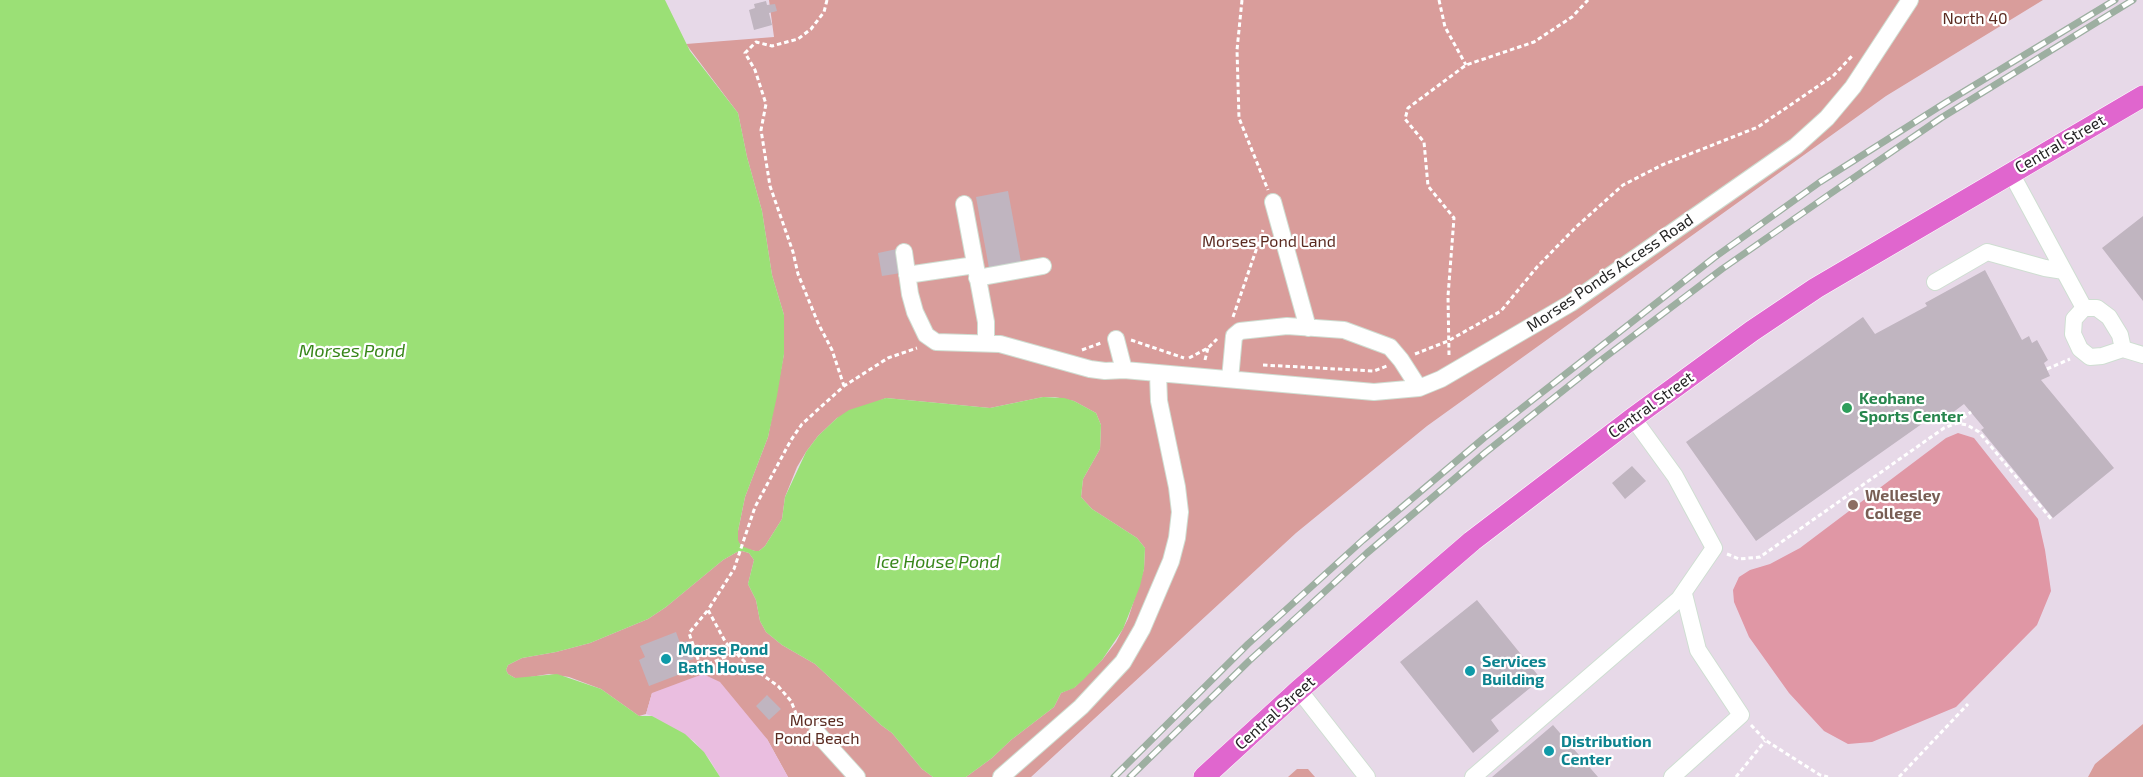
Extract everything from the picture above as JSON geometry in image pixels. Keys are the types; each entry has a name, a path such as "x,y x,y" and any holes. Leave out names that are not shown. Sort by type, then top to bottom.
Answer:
{"main road":[{"name":"Central Street","path":"1204,777 1299,690 1472,541 1752,331 1816,288 2143,96"}],"street":[{"name":"Morses Ponds Access Road","path":"931,339 944,343 986,343 1012,347 1090,369 1158,374 1230,371 1364,392 1391,392 1419,388 1441,379 1571,303 1796,146 1827,118 1853,87 1910,0"},
{"path":"2011,173 2084,308"},
{"path":"1273,202 1308,328"},
{"path":"963,204 986,322 986,343"},
{"path":"904,252 912,303 918,321 931,339"},
{"path":"1935,282 1987,252 2064,271"},
{"path":"908,275 1043,266"},
{"path":"2123,349 2120,335 2109,317 2097,308 2084,308 2074,319 2073,334 2080,349 2090,357 2102,357 2123,349 2143,355"},
{"path":"1230,371 1234,336 1240,331 1287,326 1344,330 1390,347 1419,388"},
{"path":"1116,339 1124,370"},
{"path":"1001,777 1081,707 1123,662 1139,635 1171,561 1178,538 1180,513 1159,400 1158,374"},
{"path":"1473,777 1684,594 1714,548 1675,476 1633,418"},
{"path":"1672,777 1741,715 1698,650 1684,594"},
{"path":"1299,690 1368,777"},
{"path":"817,733 857,777"}],"path":[{"path":"827,0 824,12 811,29 798,39 772,46 756,42 745,53 755,70 766,104 761,130 770,186 793,252 798,274 832,350 844,386"},
{"path":"1232,320 1273,202 1239,118 1237,50 1242,0"},
{"path":"1439,0 1445,27 1466,64"},
{"path":"1449,358 1448,296 1455,218 1428,186 1424,142 1405,119 1408,108 1466,64 1534,42 1572,17 1588,0"},
{"path":"1062,361 1095,345 1121,338 1181,357 1205,360 1230,371 1374,371 1448,341 1501,311 1537,267 1576,227 1623,185 1662,165 1758,128 1833,76 1858,50"},
{"path":"1189,358 1208,348 1221,336"},
{"path":"703,674 689,633 708,610 734,569 755,507 791,440 816,410 844,386 888,358 921,347 931,339"},
{"path":"1205,360 1208,348"},
{"path":"2047,369 2084,352"},
{"path":"1714,548 1739,559 1760,557 1944,428 1957,423 1971,412"},
{"path":"1957,423 1967,424 1979,432 2052,520"},
{"path":"708,610 719,633 735,653 778,686 791,702 799,721 817,733"},
{"path":"701,667 735,653"},
{"path":"1899,777 1968,704"},
{"path":"1741,715 1765,740 1820,775 1828,777"},
{"path":"1736,777 1765,740"}],"green space":[{"name":"Morses Pond Land","path":"769,0 2043,0 1886,96 1427,426 1296,533 1031,777 966,777 1054,707 1061,693 1075,687 1102,660 1116,642 1128,619 1144,569 1145,548 1137,538 1092,509 1081,497 1083,479 1100,449 1101,425 1096,413 1074,401 1055,397 1043,397 990,408 886,398 837,418 818,436 797,467 785,497 782,519 765,546 755,551 744,548 738,542 745,497 768,437 784,354 784,315 772,275 762,211 738,113 686,44 774,37"},
{"name":"Morses Pond Beach","path":"742,551 749,553 754,560 748,584 756,600 760,621 766,632 782,645 815,664 892,733 922,769 933,777 788,777 767,739 652,693 646,714 639,716 601,689 569,677 549,674 515,678 508,674 506,670 508,665 522,658 590,643 648,619 723,560"},
{"path":"2143,724 2143,777 2088,777 2095,764"},
{"path":"1297,769 1308,769 1315,777 1288,777"}],"sand":[{"name":"Morses Pond Beach","path":"703,674 720,682 767,739 788,777 720,777 710,760 694,741 646,714 652,693"}],"shaded area":[{"path":"1958,433 1974,438 2038,519 2051,591 2037,625 1956,707 1872,742 1848,744 1824,731 1789,693 1749,637 1734,602 1733,590 1739,577 1800,548 1946,438"}],"water":[{"name":"Morses Pond","path":"0,0 665,0 690,51 738,113 762,211 772,275 784,315 784,354 777,396 768,437 745,497 738,531 741,546 759,551 765,546 782,519 785,497 806,452 818,436 849,410 886,398 990,408 1043,397 1064,398 1096,413 1101,425 1100,449 1083,479 1081,497 1092,509 1137,538 1145,548 1140,586 1123,629 1102,660 1084,679 1074,688 1061,693 1054,707 1011,740 992,758 966,777 933,777 922,769 892,733 815,664 782,645 766,632 760,621 756,600 748,584 754,560 749,553 742,551 723,560 648,619 590,643 522,658 508,665 506,670 515,678 557,674 601,689 639,716 652,716 685,734 704,752 720,777 0,777"}],"building":[{"path":"766,1 767,5 775,4 777,11 769,13 772,25 754,30 749,10 755,8 754,4"},
{"path":"1008,191 1021,262 989,268 976,197"},
{"path":"2143,216 2143,301 2102,248"},
{"path":"897,249 901,273 882,276 878,253"},
{"name":"Keohane Sports Center","path":"1985,270 2022,340 2029,336 2032,343 2037,340 2048,360 2044,363 2050,376 2041,380 2114,468 2053,518 1981,430 1984,428 1964,404 1939,423 1933,416 1756,541 1686,442 1863,317 1875,334 1927,306 1925,303"},
{"path":"1632,466 1646,481 1625,499 1612,483"},
{"name":"Services Building","path":"1477,600 1541,679 1491,720 1499,731 1473,753 1400,662"},
{"name":"Morse Pond Bath House","path":"676,632 680,643 687,641 694,659 687,661 691,670 649,686 639,660 645,657 640,646"},
{"path":"767,695 781,709 769,720 756,706"},
{"name":"Distribution Center","path":"1553,725 1598,777 1492,777"}],"railway":[{"path":"1114,777 1248,644 1363,540 1485,437 1715,257 1820,182 2115,0"},
{"path":"1130,777 1249,661 1367,553 1486,452 1604,358 1722,269 1941,118 2133,0"}],"place":[{"name":"Keohane Sports Center","path":"1847,408"},
{"name":"Wellesley College","path":"1853,505"},
{"name":"Morse Pond Bath House","path":"666,659"},
{"name":"Services Building","path":"1470,671"},
{"name":"Distribution Center","path":"1549,751"}],"park label":[{"name":"North 40","path":"1975,19"}],"water label":[{"name":"Ice House Pond","path":"938,562"}]}
